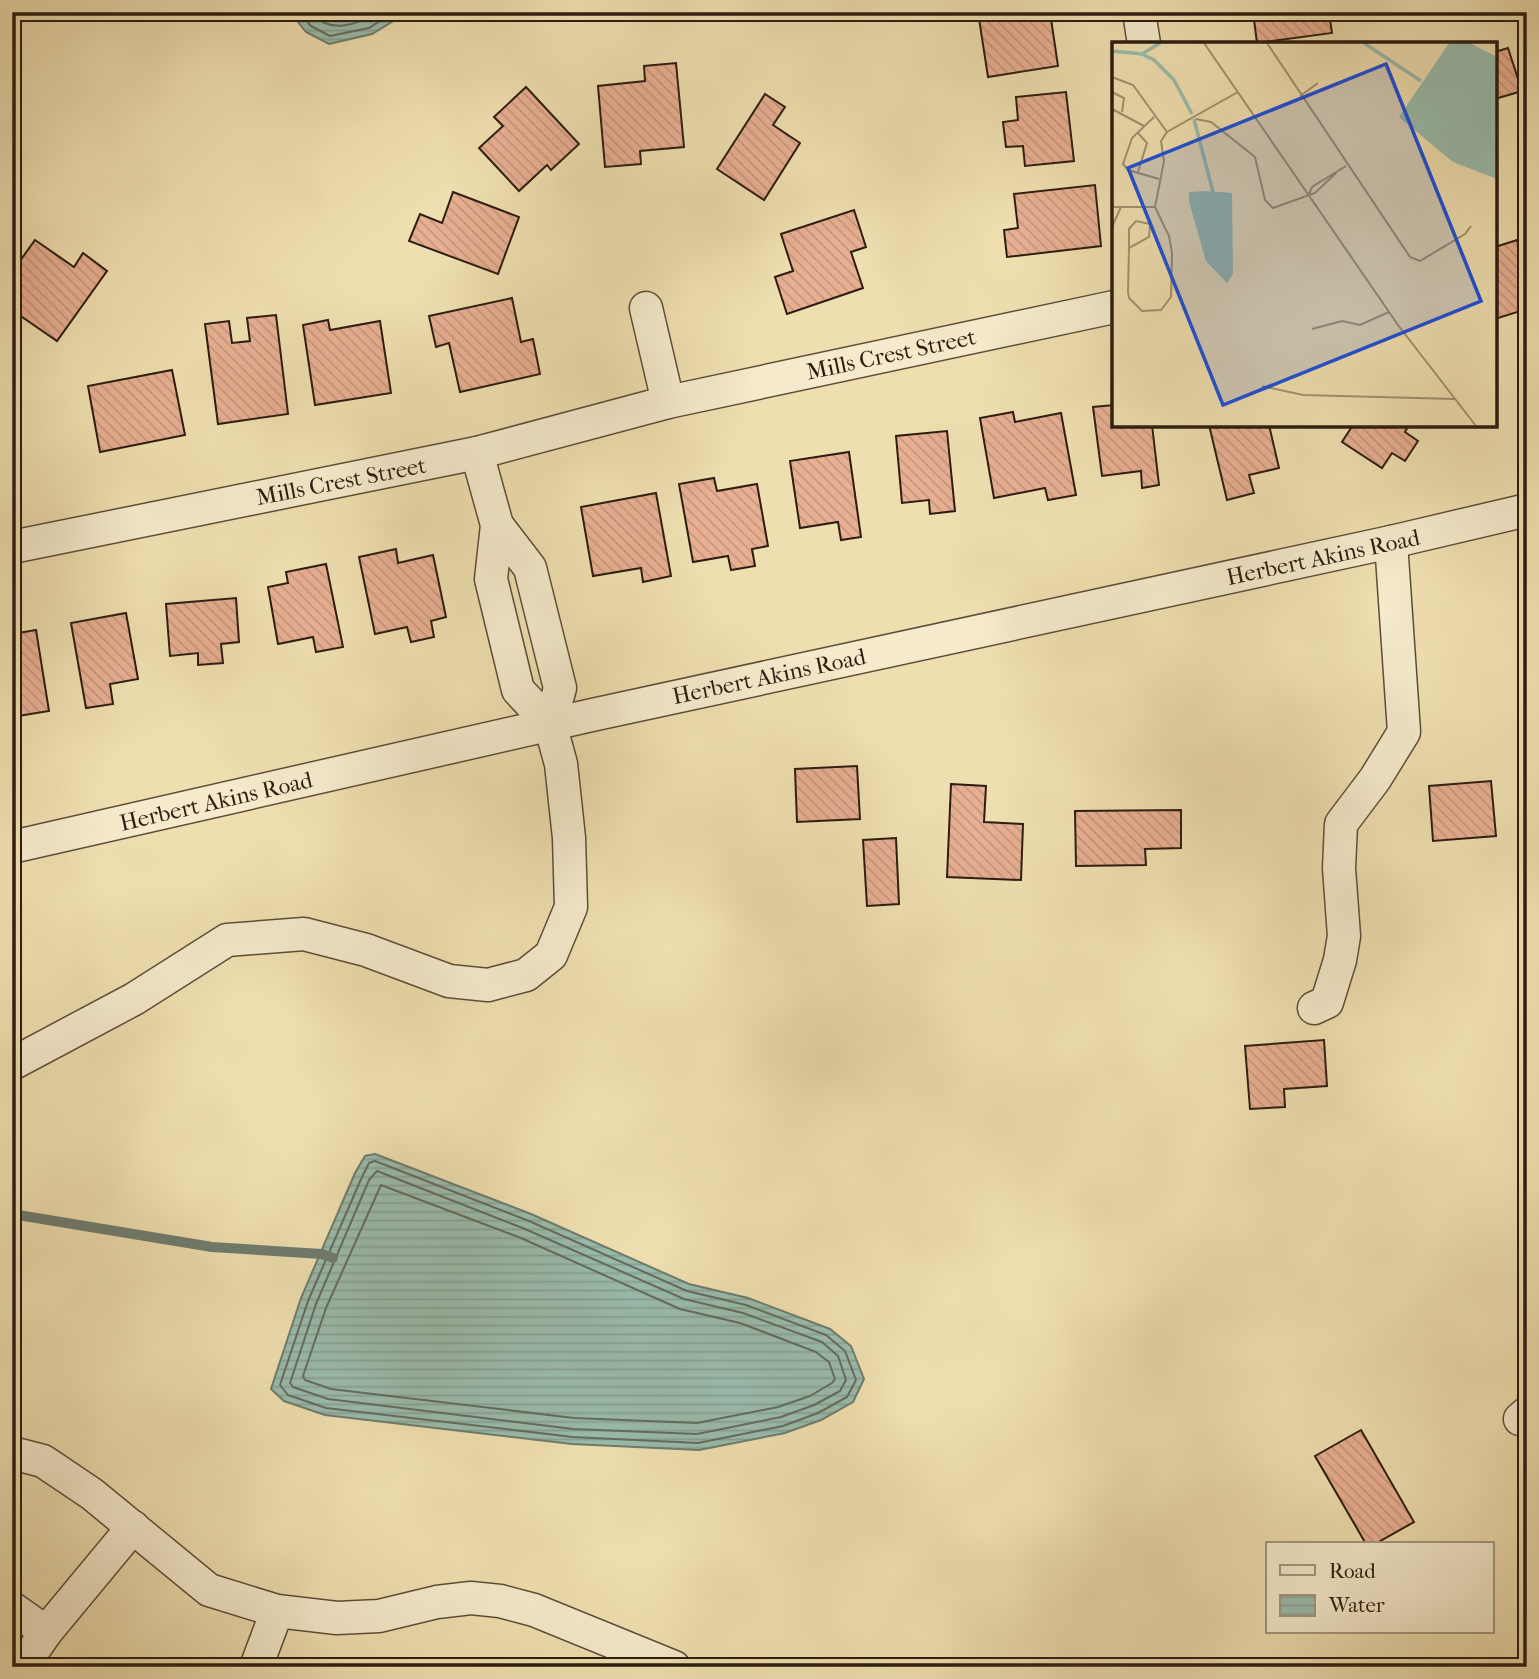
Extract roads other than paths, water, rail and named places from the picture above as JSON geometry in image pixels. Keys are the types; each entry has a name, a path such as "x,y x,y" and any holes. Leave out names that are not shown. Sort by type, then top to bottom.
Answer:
{"street":[{"path":"1139,12 1144,42"},
{"name":"Mills Crest Street","path":"12,547 477,453 668,402 1112,307"},
{"path":"646,308 668,402"},
{"path":"12,1064 134,999 227,940 303,934 366,950 449,981 488,985 526,975 551,955 571,907 569,838 561,764 550,724 519,690 491,579 497,525 477,453"},
{"name":"Herbert Akins Road","path":"12,848 550,724 1391,542 1527,510"},
{"path":"1314,1008 1327,1002 1344,936 1339,868 1341,824 1375,779 1404,732 1391,542"},
{"path":"12,1452 43,1461 92,1494 209,1590 278,1611 337,1618 379,1616 437,1602 471,1598 500,1601 534,1610 674,1667"},
{"path":"22,1667 46,1632 134,1527"},
{"path":"12,1608 46,1632"},
{"path":"256,1667 278,1611"}],"water":[{"path":"290,12 408,12 372,34 329,44 306,32"},
{"path":"375,1154 531,1214 689,1284 748,1298 830,1329 851,1346 864,1379 853,1402 821,1420 785,1433 699,1450 572,1444 325,1415 284,1401 271,1389 301,1298 355,1173 365,1156"}],"waterway":[{"path":"12,1214 212,1247 322,1254 333,1258"}]}
